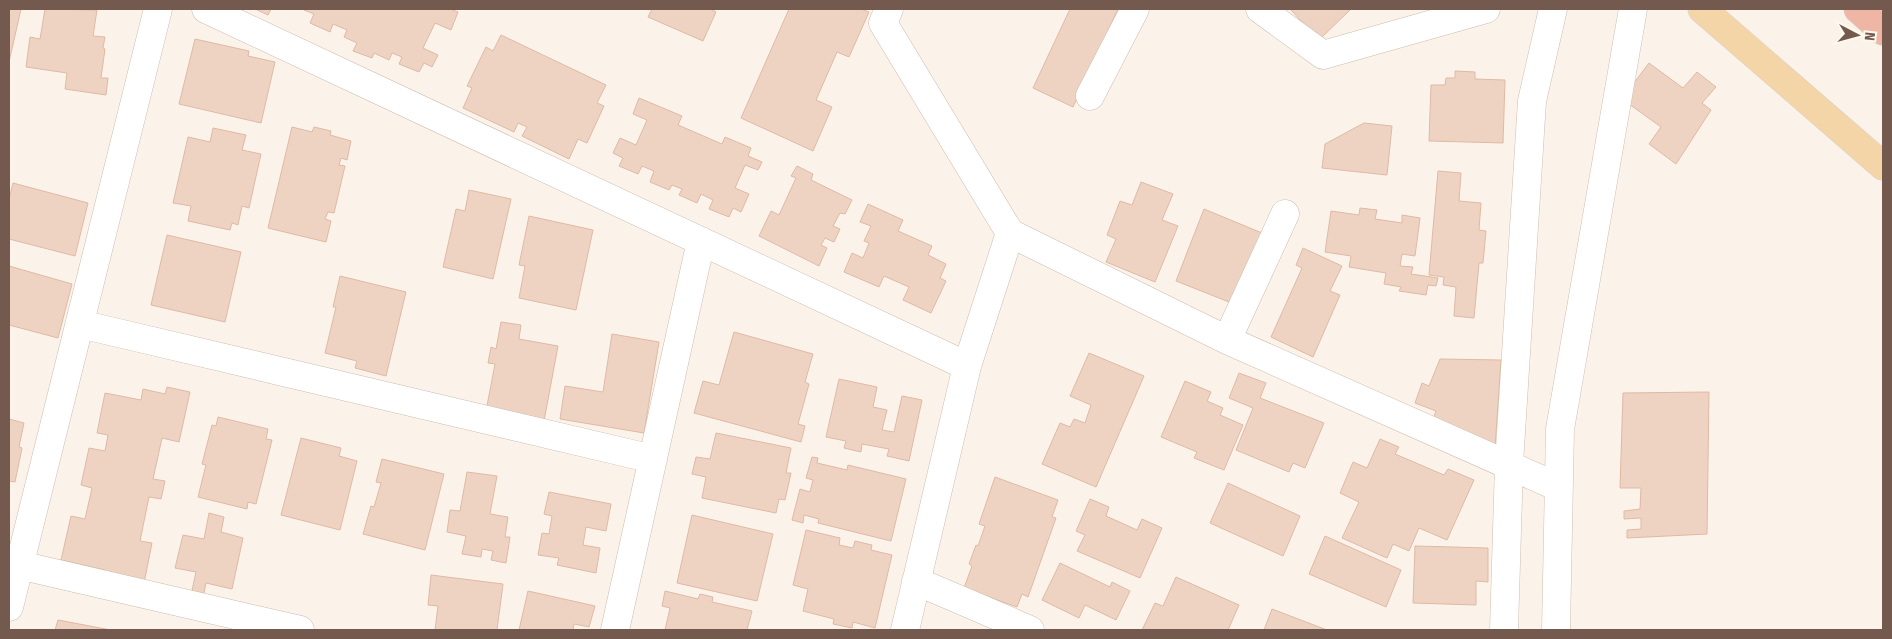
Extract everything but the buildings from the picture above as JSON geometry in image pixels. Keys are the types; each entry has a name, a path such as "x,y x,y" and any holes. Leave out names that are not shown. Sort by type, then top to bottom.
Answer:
{"highway":[{"path":"1858,9 1883,31"}],"main road":[{"path":"1702,9 1883,166"}],"street":[{"path":"9,607 158,9"},
{"path":"206,9 966,366"},
{"path":"889,9 884,23 1010,233 1227,340 1558,487"},
{"path":"1090,96 1135,9"},
{"path":"1260,9 1323,55 1486,9"},
{"path":"1504,630 1509,464 1532,101 1553,9"},
{"path":"1556,630 1560,429 1633,9"},
{"path":"1227,340 1285,214"},
{"path":"905,630 966,366 1010,233"},
{"path":"615,630 701,241"},
{"path":"80,324 653,459"},
{"path":"19,565 300,630"},
{"path":"916,581 1030,630"}]}
